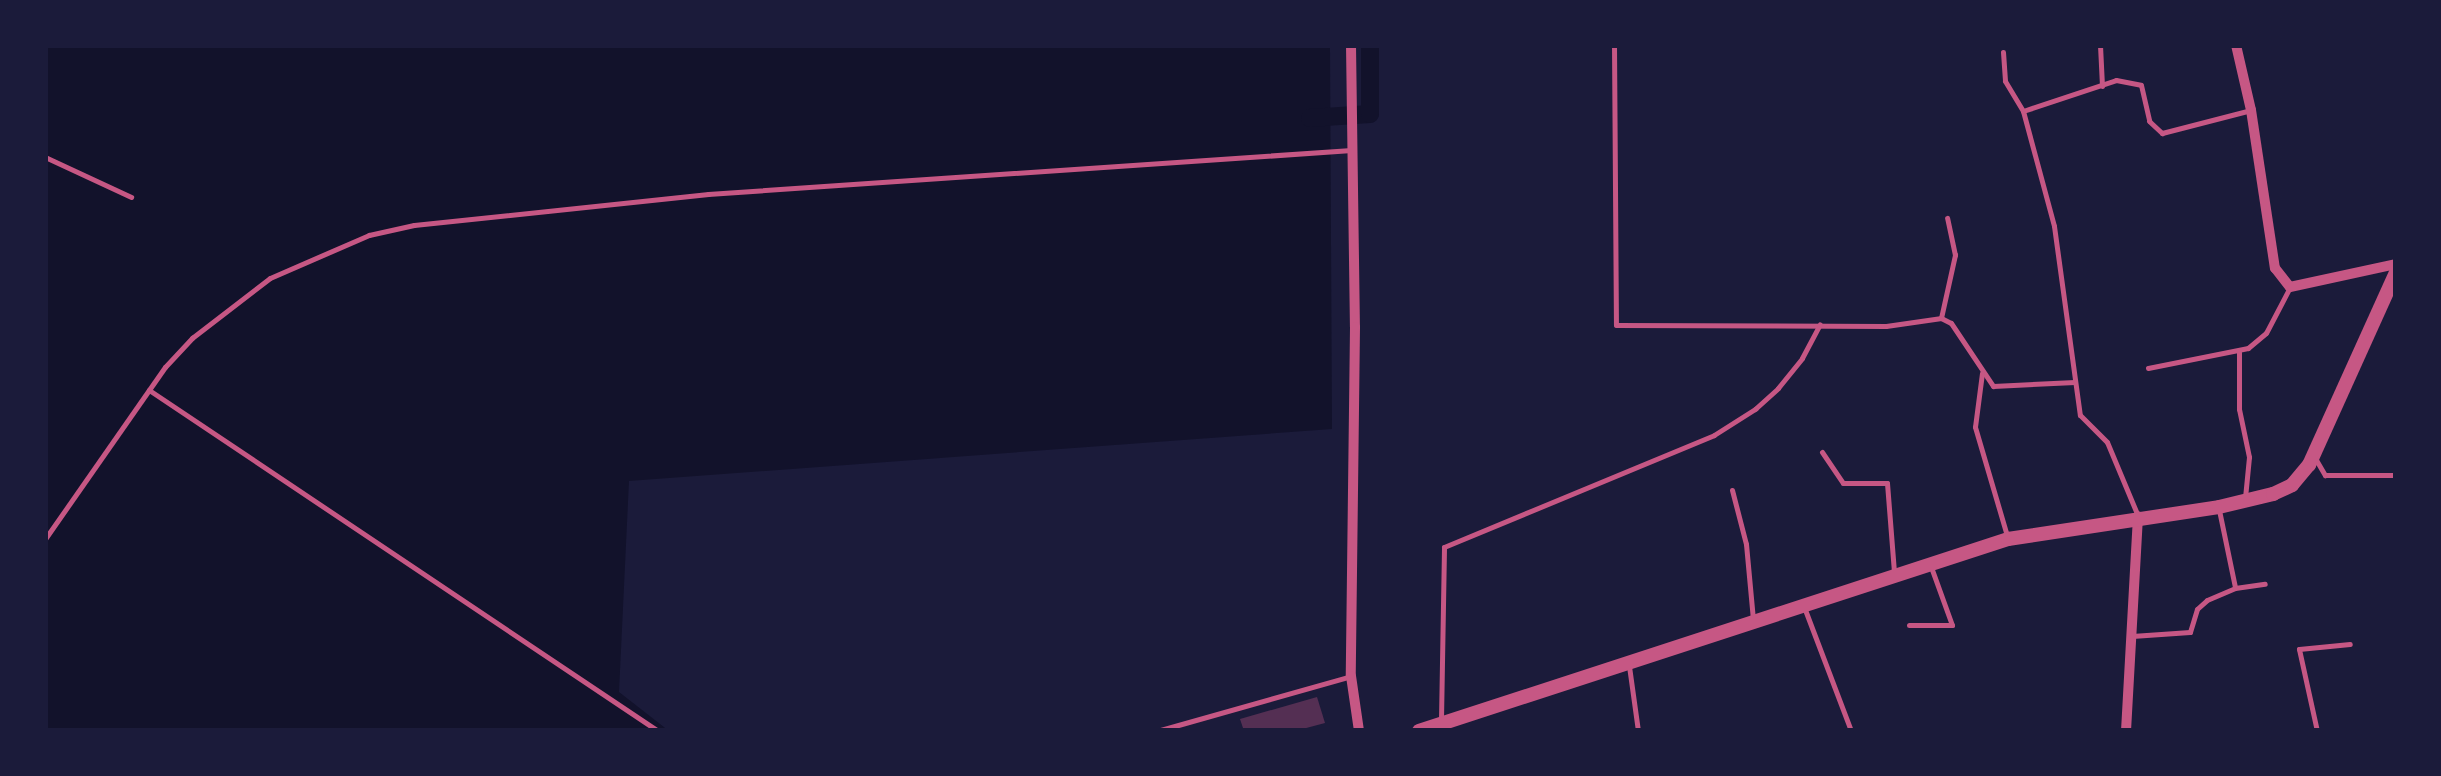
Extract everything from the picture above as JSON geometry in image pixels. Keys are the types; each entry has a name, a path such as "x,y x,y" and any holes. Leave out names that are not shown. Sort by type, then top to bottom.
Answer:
{"street":[{"path":"1351,45 1351,676 1360,731"},
{"path":"2236,45 2251,110 2270,257 2290,287 2396,264"},
{"path":"1419,731 1895,579 2008,539 2138,516 2218,507 2292,484 2314,454 2396,272"},
{"path":"2126,731 2138,516"}],"lane":[{"path":"1614,45 1616,325 1886,326 1941,318 1951,323 1993,386 2075,382"},
{"path":"2100,45 2102,86"},
{"path":"2003,52 2005,81 2023,111 2054,226 2080,415 2107,442 2138,516"},
{"path":"2023,111 2116,80 2141,85 2150,121 2162,133 2251,110"},
{"path":"45,539 149,390 192,338 270,278 369,235 414,225 708,194 1352,150"},
{"path":"45,157 131,197"},
{"path":"1941,318 1954,255 1947,218"},
{"path":"2148,368 2239,352 2266,334 2290,287"},
{"path":"1441,723 1444,546 1714,435 1755,410 1778,388 1802,358 1820,324"},
{"path":"2239,352 2239,410 2249,457 2245,500"},
{"path":"1983,372 1975,427 2008,539"},
{"path":"149,390 658,731"},
{"path":"1822,452 1843,483 1887,483 1895,579"},
{"path":"2314,454 2317,468 2325,475 2396,475"},
{"path":"1732,490 1746,544 1754,622"},
{"path":"2218,507 2235,588"},
{"path":"1909,625 1952,625 1931,567"},
{"path":"2129,636 2190,632 2201,604 2235,588 2265,584"},
{"path":"1804,607 1850,731"},
{"path":"2317,731 2299,648 2350,644"},
{"path":"1629,662 1638,731"},
{"path":"1157,731 1351,676"}],"shaded area":[{"path":"45,45 1330,45 1332,429 629,481 619,692 669,731 45,731"}],"building":[{"path":"1317,697 1325,723 1295,731 1244,731 1240,719"}],"waterway":[{"path":"1310,118 1370,114 1370,45"}]}
